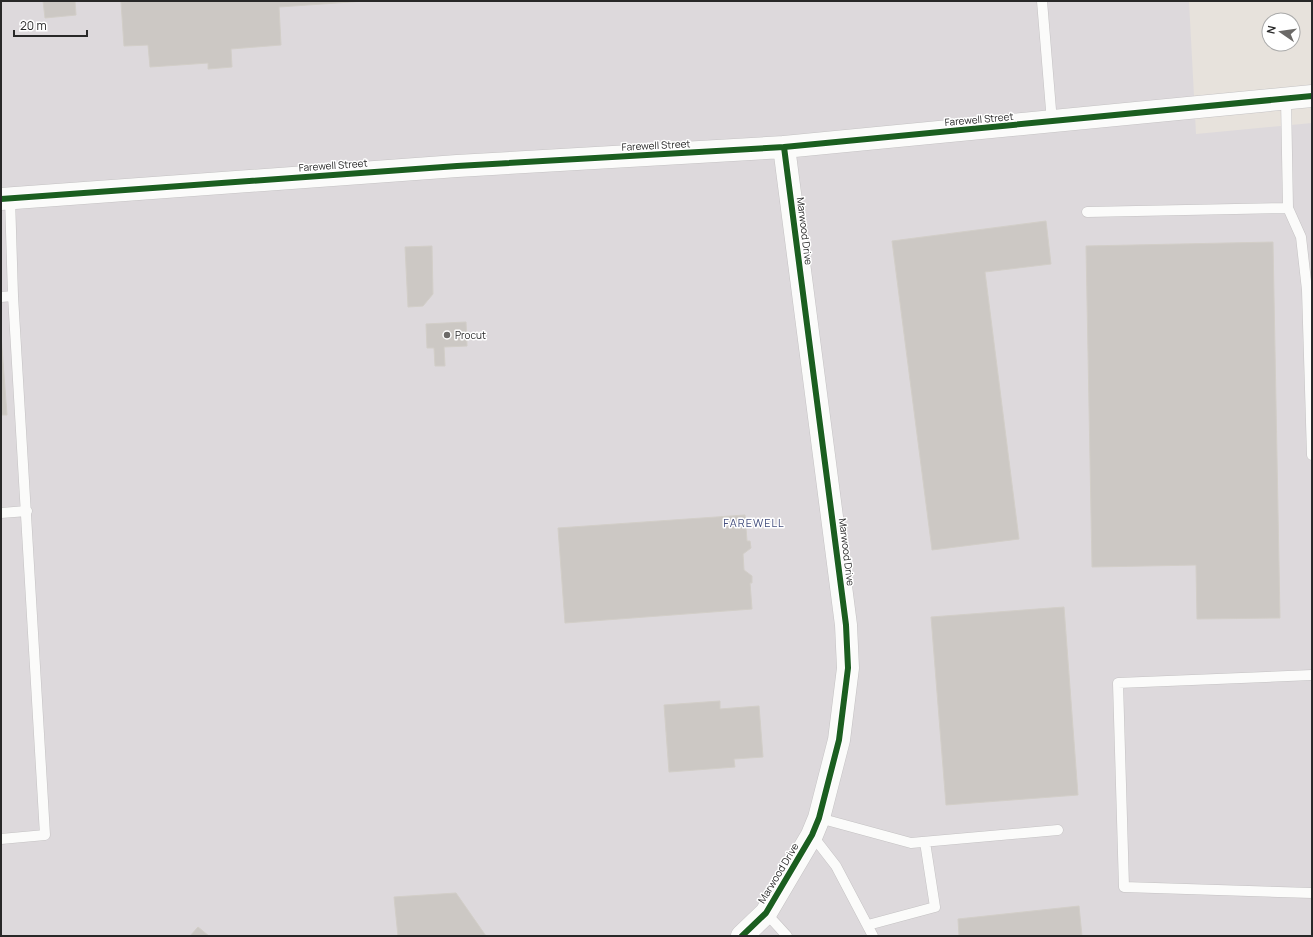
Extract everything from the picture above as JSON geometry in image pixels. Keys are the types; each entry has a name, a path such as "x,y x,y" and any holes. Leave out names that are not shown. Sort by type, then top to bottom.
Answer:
{"street":[{"name":"Farewell Street","path":"5,198 457,166 784,147 1312,96"},
{"name":"Marwood Drive","path":"742,936 766,913 815,827 839,740 848,668 846,625 784,147"}],"lane":[{"path":"1042,1 1052,122"},
{"path":"1286,99 1288,208 1301,237 1307,290 1312,455"},
{"path":"1,839 45,835 27,511 5,198"},
{"path":"1087,212 1288,208"},
{"path":"1,297 13,296"},
{"path":"1,513 27,511"},
{"path":"1312,675 1118,683 1124,886 1312,893"},
{"path":"815,827 911,843 1058,830"},
{"path":"815,827 873,936"},
{"path":"868,925 935,907 925,842"},
{"path":"766,913 787,936"}],"shaded area":[{"path":"1,1 1189,1 1196,134 1312,123 1312,936 1,936"}],"building":[{"path":"43,1 75,1 76,15 45,18"},
{"path":"365,1 279,7 281,45 231,49 232,67 208,69 208,63 150,67 148,45 124,46 121,2"},
{"path":"1046,221 1051,264 985,272 1019,539 932,550 892,241"},
{"path":"1273,242 1280,618 1197,619 1196,565 1092,567 1086,246"},
{"path":"432,246 433,294 423,306 408,307 405,247"},
{"name":"Procut","path":"466,322 467,346 444,347 445,366 435,366 434,348 427,348 426,324"},
{"path":"1,335 7,415 1,415"},
{"path":"745,515 747,541 750,541 751,548 743,554 744,570 752,576 752,583 750,583 752,609 565,623 558,528"},
{"path":"1064,607 1078,795 946,805 931,617"},
{"path":"720,701 720,709 759,706 763,757 734,759 735,767 669,772 664,705"},
{"path":"456,893 486,936 398,936 394,897"},
{"path":"1079,906 1082,936 959,936 958,919"},
{"path":"198,927 209,936 190,936"}],"cycle path":[{"path":"1,199 457,166 784,147 1312,96"},
{"path":"742,936 766,913 812,835 819,818 839,740 848,668 846,625 784,147"}],"place":[{"name":"Procut","path":"447,335"}],"district":[{"name":"FAREWELL","path":"754,523"}]}
